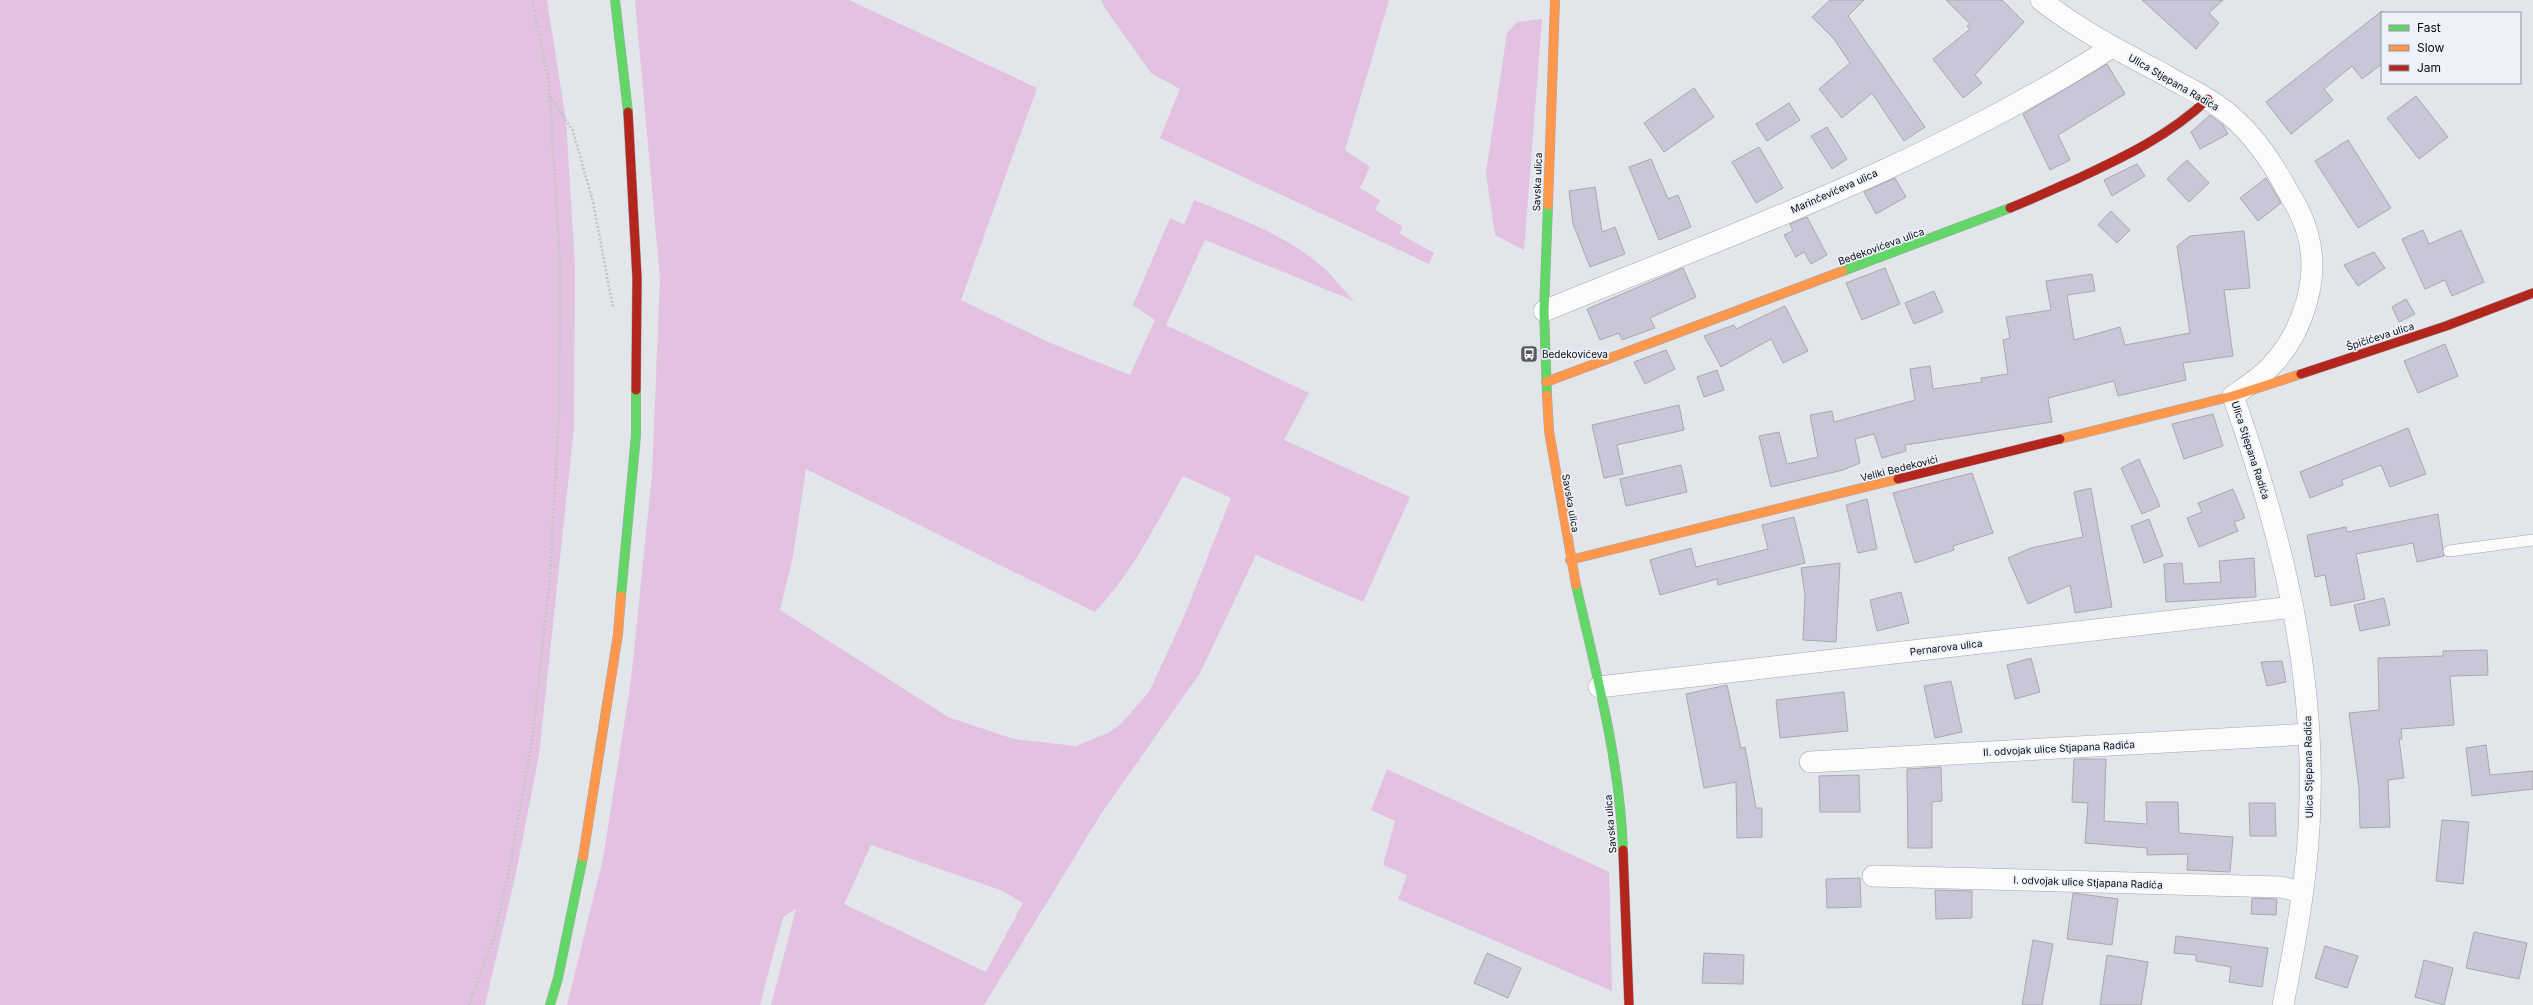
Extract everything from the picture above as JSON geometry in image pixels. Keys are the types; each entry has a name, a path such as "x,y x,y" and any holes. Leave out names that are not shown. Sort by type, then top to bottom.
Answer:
{"street":[{"path":"550,1005 558,978 589,828 618,634 636,435 637,278 627,88 615,0"},
{"name":"Savska ulica","path":"1555,0 1544,311 1549,431 1570,560 1599,687 1617,782 1623,840 1629,1005"},
{"name":"Ulica Stjepana Radića","path":"2041,0 2072,24 2208,99 2231,116 2257,143 2279,174 2307,232 2312,257 2310,286 2303,312 2294,332 2272,366 2233,396 2257,462 2276,526 2294,606 2309,734 2310,800 2302,892 2294,948 2283,1005"},
{"name":"Marinčevićeva ulica","path":"1544,311 1795,208 1901,162 2037,94 2112,47"},
{"name":"Bedekovićeva ulica","path":"1546,382 2021,204 2122,158 2160,138 2186,119 2208,99"},
{"name":"Špičićeva ulica","path":"2233,396 2446,326 2533,293"},
{"name":"Veliki Bedekovići","path":"1570,560 2233,396"},
{"name":"Pernarova ulica","path":"1599,687 2294,606"},
{"name":"II. odvojak ulice Stjapana Radića","path":"1810,762 2309,734"},
{"name":"I. odvojak ulice Stjapana Radića","path":"1873,876 2281,887 2302,892"}],"lane":[{"path":"2450,551 2533,540"}],"path":[{"path":"469,1005 494,937 511,861 533,734 550,576 559,413 560,261 550,96 532,0"},
{"path":"550,96 573,131 593,202 614,311"}],"shaded area":[{"path":"0,0 547,0 566,121 575,266 574,427 539,755 516,873 485,1005 0,1005"},
{"path":"635,0 849,0 1037,88 961,300 1048,342 1130,375 1155,320 1133,305 1170,218 1184,225 1194,200 1279,237 1311,257 1325,269 1354,301 1205,240 1166,325 1309,393 1284,440 1410,497 1363,602 1256,555 1200,673 1101,814 984,1005 771,1005 796,909 783,917 760,1005 567,1005 603,859 631,680 652,475 660,279","holes":["806,469 1095,612 1121,581 1143,547 1183,476 1231,498 1183,619 1149,692 1120,725 1108,733 1076,746 1014,739 948,717 780,610 793,556","871,845 1003,891 1023,903 986,972 844,904"]},
{"path":"1101,0 1389,0 1345,150 1370,167 1360,188 1380,200 1375,210 1402,226 1400,234 1434,253 1429,264 1160,138 1180,89 1151,73 1104,7"},
{"path":"1542,19 1524,250 1495,235 1486,173 1507,33 1517,22"},
{"path":"1387,769 1609,872 1612,991 1398,899 1407,875 1383,865 1395,821 1371,810"}],"building":[{"path":"1830,0 1864,0 1848,16 1925,127 1904,141 1872,93 1842,118 1819,89 1850,63 1834,39 1812,17"},
{"path":"1946,0 2002,0 2024,22 1975,75 1982,83 1963,98 1933,59 1970,29 1967,26 1970,24"},
{"path":"2142,0 2223,0 2209,13 2219,23 2196,49"},
{"path":"2382,11 2381,65 2362,79 2352,66 2324,89 2333,100 2291,134 2266,102"},
{"path":"2107,64 2125,94 2058,135 2070,160 2050,170 2023,114"},
{"path":"1694,88 1714,117 1664,152 1644,123"},
{"path":"2416,96 2448,137 2419,159 2387,118"},
{"path":"1789,103 1800,120 1767,141 1756,124"},
{"path":"2210,115 2223,125 2228,134 2200,149 2191,132"},
{"path":"1827,127 1847,159 1832,169 1811,136"},
{"path":"2348,140 2391,208 2358,228 2315,161"},
{"path":"1759,147 1783,188 1756,203 1732,162"},
{"path":"1651,159 1668,199 1678,195 1691,227 1659,240 1629,167"},
{"path":"2187,160 2209,183 2189,202 2167,179"},
{"path":"2137,164 2145,176 2112,196 2104,180"},
{"path":"1895,178 1906,197 1876,214 1864,192"},
{"path":"2266,178 2281,203 2258,221 2240,198"},
{"path":"1595,187 1602,232 1615,227 1625,254 1590,267 1573,224 1569,191"},
{"path":"2111,211 2130,230 2117,243 2098,225"},
{"path":"1807,217 1827,255 1811,264 1804,252 1796,257 1784,235 1793,231 1790,224"},
{"path":"2423,230 2429,244 2461,230 2484,282 2452,296 2445,280 2425,289 2402,239"},
{"path":"2244,231 2250,288 2224,290 2233,356 2183,363 2186,380 2118,396 2114,381 2048,398 2052,422 1905,445 1906,451 1882,458 1874,434 1855,439 1860,463 1843,470 1771,487 1759,436 1779,432 1787,464 1818,457 1810,415 1832,411 1834,422 1915,400 1910,369 1930,366 1933,389 1982,382 1981,378 2008,374 2003,340 2010,338 2006,317 2051,310 2046,281 2092,274 2095,291 2067,295 2074,340 2120,327 2125,345 2190,333 2177,246 2190,236"},
{"path":"2374,252 2385,268 2358,286 2344,265"},
{"path":"1683,268 1696,297 1650,318 1655,328 1622,340 1619,333 1600,340 1587,309"},
{"path":"1885,268 1900,304 1862,320 1846,283"},
{"path":"1934,291 1943,312 1914,324 1905,303"},
{"path":"2406,299 2415,314 2399,322 2392,307"},
{"path":"1785,306 1808,351 1783,363 1771,339 1721,367 1704,336 1734,325 1736,329"},
{"path":"2445,344 2458,376 2418,393 2404,361"},
{"path":"1666,350 1675,369 1645,384 1634,362"},
{"path":"1717,370 1724,390 1704,397 1697,377"},
{"path":"1679,405 1684,430 1617,445 1623,474 1604,478 1592,425"},
{"path":"2213,414 2223,446 2184,459 2172,424"},
{"path":"2408,428 2426,474 2390,487 2381,465 2342,480 2343,485 2310,498 2300,472"},
{"path":"2139,459 2160,506 2142,514 2121,468"},
{"path":"1681,465 1687,492 1626,506 1620,479"},
{"path":"1972,473 1993,533 1953,546 1954,550 1915,563 1893,493"},
{"path":"2091,488 2112,607 2075,613 2070,585 2028,604 2008,558 2031,548 2083,537 2074,492"},
{"path":"2233,489 2245,518 2234,522 2238,531 2199,547 2187,518 2202,512 2198,503"},
{"path":"1867,499 1877,549 1858,553 1846,505"},
{"path":"2438,514 2444,556 2417,562 2413,543 2356,554 2365,599 2331,606 2325,575 2315,577 2307,535 2346,527 2347,532"},
{"path":"1794,517 1805,563 1718,585 1717,579 1660,595 1650,560 1691,548 1696,567 1768,549 1762,525"},
{"path":"2149,519 2163,556 2144,563 2131,526"},
{"path":"2254,558 2256,597 2166,602 2164,564 2182,563 2184,584 2221,582 2219,561"},
{"path":"1840,563 1836,642 1803,640 1805,595 1801,568"},
{"path":"1901,592 1909,623 1877,631 1870,600"},
{"path":"2384,598 2390,625 2360,631 2354,605"},
{"path":"2487,650 2488,675 2450,676 2454,725 2401,729 2402,739 2399,739 2404,778 2388,780 2390,827 2360,828 2359,788 2349,713 2379,710 2378,658 2443,656 2443,651"},
{"path":"2031,658 2040,692 2015,699 2007,665"},
{"path":"2282,661 2286,682 2267,686 2261,662"},
{"path":"1951,681 1962,732 1935,738 1924,686"},
{"path":"1727,685 1741,748 1745,747 1756,808 1762,808 1762,837 1737,838 1736,782 1704,788 1686,694"},
{"path":"1844,692 1848,731 1780,738 1776,700"},
{"path":"2486,745 2490,775 2533,771 2533,789 2472,796 2466,748"},
{"path":"2074,759 2106,759 2104,821 2147,824 2146,802 2178,802 2179,833 2233,837 2230,872 2187,870 2188,854 2147,855 2147,848 2085,843 2088,803 2072,802"},
{"path":"1941,767 1942,801 1932,802 1932,848 1908,848 1907,769"},
{"path":"1859,775 1860,812 1820,812 1819,776"},
{"path":"2249,803 2275,803 2276,836 2250,836"},
{"path":"2442,820 2469,822 2463,884 2436,881"},
{"path":"1860,878 1861,907 1827,908 1826,879"},
{"path":"1935,890 1972,891 1972,918 1936,919"},
{"path":"2073,893 2118,899 2112,945 2067,939"},
{"path":"2252,898 2277,899 2276,915 2251,914"},
{"path":"2474,932 2527,943 2519,979 2466,968"},
{"path":"2176,936 2268,948 2262,987 2229,982 2231,967 2196,961 2196,955 2174,953"},
{"path":"2033,940 2053,944 2042,1005 2022,1005"},
{"path":"2325,946 2358,956 2347,988 2315,978"},
{"path":"1487,953 1521,968 1508,998 1474,983"},
{"path":"1704,953 1744,955 1743,984 1702,983"},
{"path":"2107,955 2148,962 2141,1005 2100,1005"},
{"path":"2424,960 2453,968 2444,1005 2415,997"}],"traffic: fast":[{"path":"615,0 628,112"},
{"path":"1547,395 1544,311 1548,205"},
{"path":"1843,271 2010,208"},
{"path":"621,596 636,435 636,390"},
{"path":"1576,585 1599,684 1612,750 1621,817 1623,850"},
{"path":"550,1005 558,978 583,857"}],"traffic: slow":[{"path":"1548,205 1555,0"},
{"path":"1546,382 1843,271"},
{"path":"2060,439 2233,396 2301,374"},
{"path":"1547,395 1549,431 1576,585"},
{"path":"1570,560 1898,479"},
{"path":"583,857 618,634 621,596"}],"traffic: jam":[{"path":"2010,208 2079,178 2147,144 2193,112 2208,99"},
{"path":"628,112 637,278 636,390"},
{"path":"2301,374 2446,326 2533,293"},
{"path":"1898,479 2060,439"},
{"path":"1623,850 1629,1005"}],"place":[{"name":"Bedekovićeva","path":"1529,354"}]}
